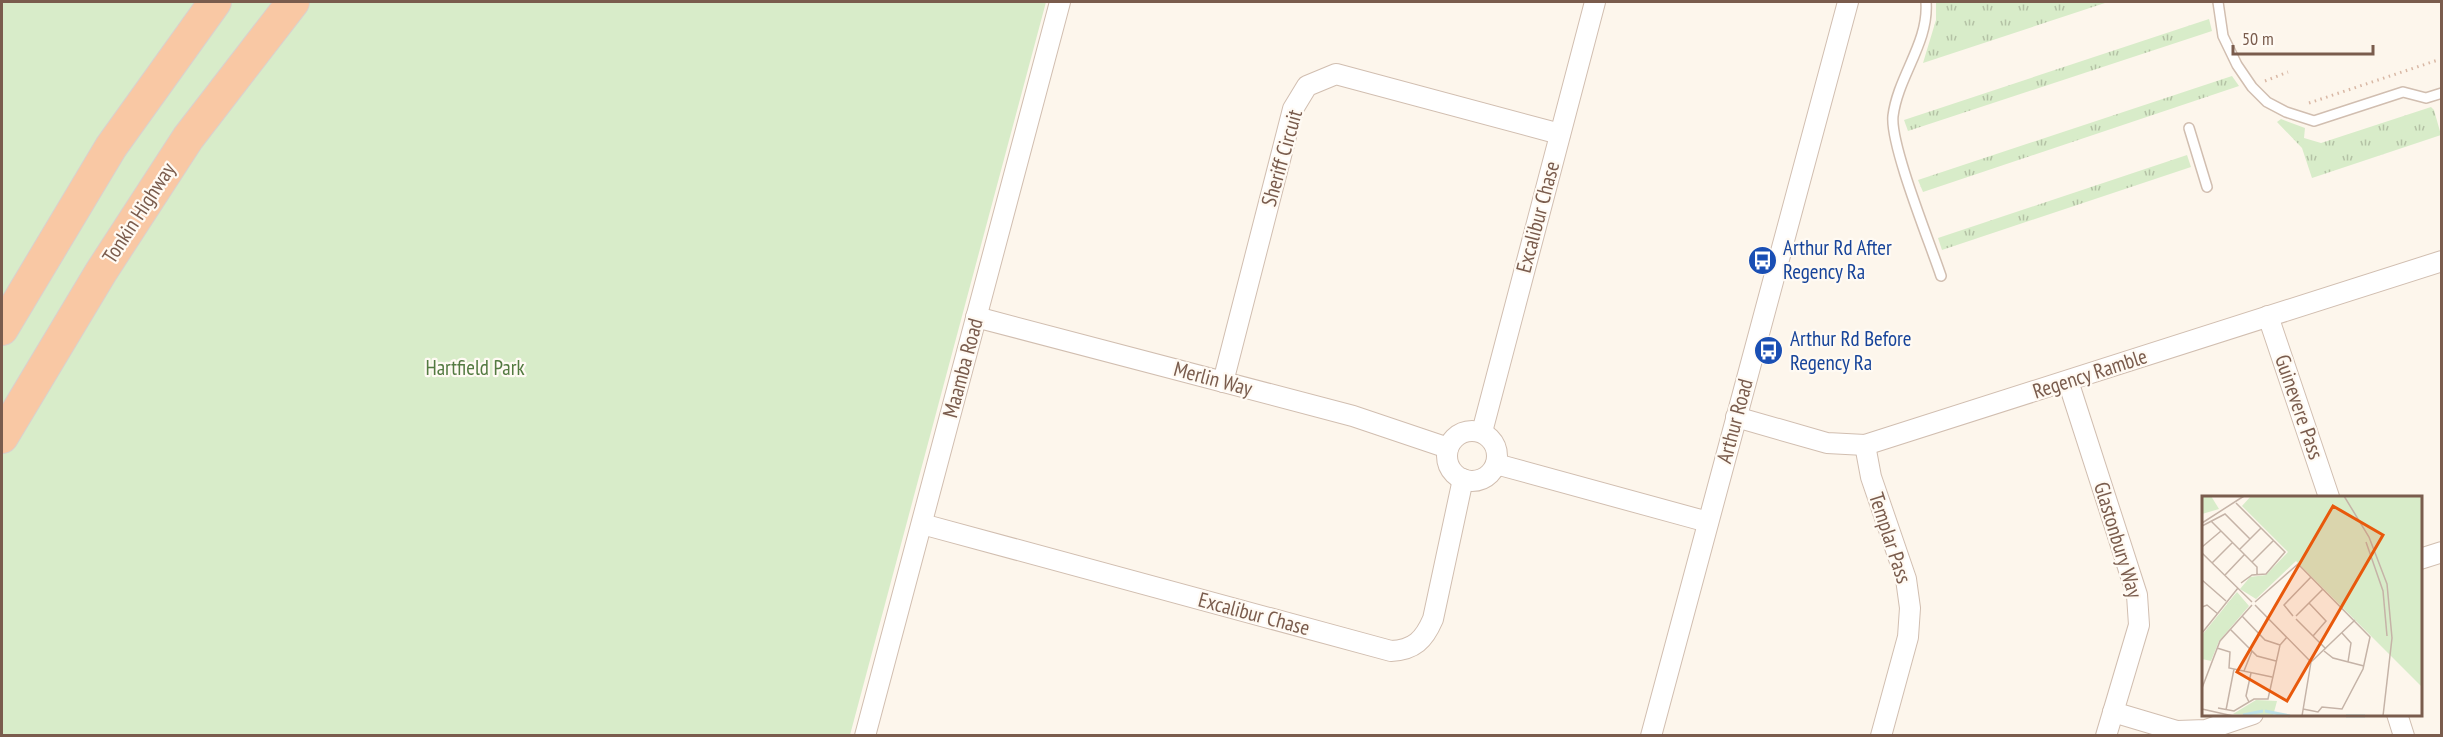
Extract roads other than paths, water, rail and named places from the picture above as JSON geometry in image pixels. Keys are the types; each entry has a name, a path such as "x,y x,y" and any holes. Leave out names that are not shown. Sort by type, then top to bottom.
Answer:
{"highway":[{"path":"2,329 111,147 215,2"},
{"name":"Tonkin Highway","path":"2,437 101,272 188,138 292,2"}],"street":[{"name":"Maamba Road","path":"866,735 1060,2"},
{"name":"Excalibur Chase","path":"1482,432 1595,2"},
{"name":"Arthur Road","path":"1651,735 1848,2"},
{"name":"Sheriff Circuit","path":"1223,382 1293,109 1307,86 1336,74 1560,134"},
{"name":"Regency Ramble","path":"1736,417 1827,442 1865,445 2442,261"},
{"name":"Guinevere Pass","path":"2268,316 2329,496"},
{"name":"Merlin Way","path":"976,317 1353,416 1448,448"},
{"name":"Glastonbury Way","path":"2068,381 2138,595 2139,625 2106,735"},
{"path":"1482,432 1495,445 1497,464 1483,479 1463,479 1450,466 1448,448 1453,439 1462,433 1482,432"},
{"name":"Templar Pass","path":"1865,445 1871,477 1906,579 1910,608 1908,637 1881,735"},
{"path":"1497,464 1708,522"},
{"name":"Excalibur Chase","path":"922,524 1391,651 1405,651 1422,640 1433,619 1463,479"},
{"path":"2422,559 2442,552"},
{"path":"2113,712 2177,731 2206,730 2247,716"},
{"path":"2398,716 2404,735"}],"lane":[{"path":"1926,2 1924,29 1898,97 1892,126 1941,276"},
{"path":"2218,2 2223,36 2237,65 2259,95 2286,112 2314,121 2403,92 2426,98 2442,93"},
{"path":"2189,128 2207,187"}],"place":[{"name":"Arthur Rd After Regency Ra","path":"1762,260"},
{"name":"Arthur Rd Before Regency Ra","path":"1769,351"}],"park label":[{"name":"Hartfield Park","path":"475,368"}]}
